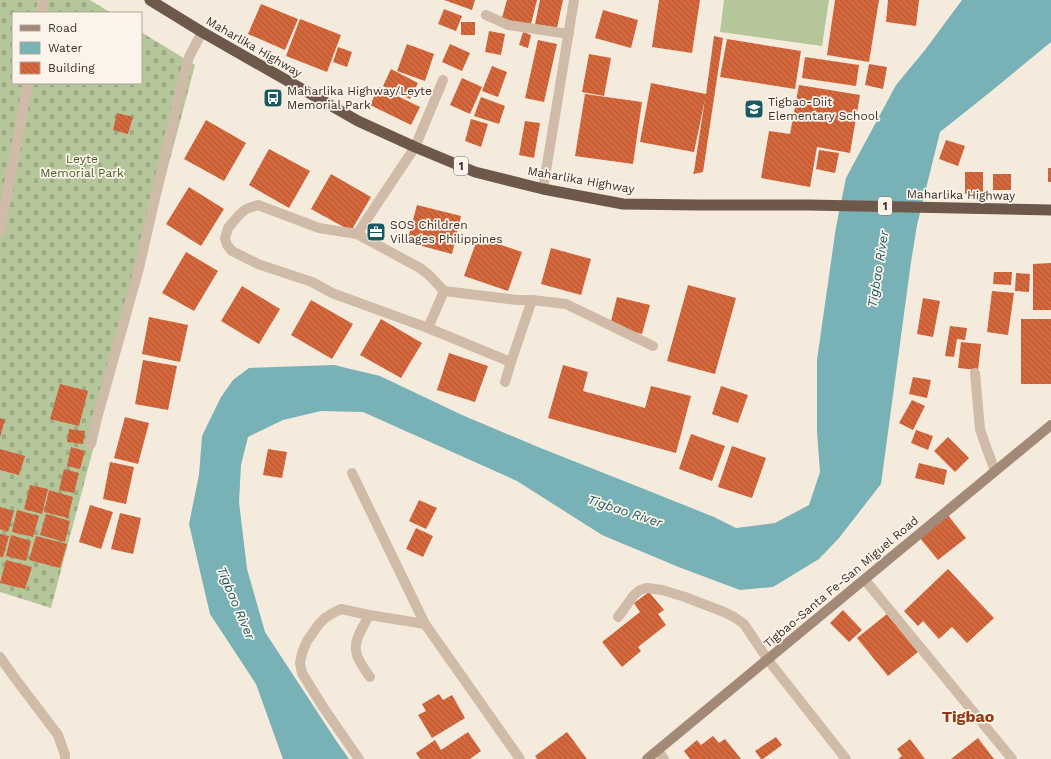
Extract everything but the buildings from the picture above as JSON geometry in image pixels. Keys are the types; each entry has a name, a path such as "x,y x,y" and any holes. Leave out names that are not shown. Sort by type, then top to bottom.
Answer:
{"highway":[{"name":"Maharlika Highway","path":"150,0 202,32 358,121 475,172 543,189 623,204 809,205 1051,210"}],"main road":[{"name":"Tigbao-Santa Fe-San Miguel Road","path":"647,759 661,755 768,660 1051,425"}],"street":[{"path":"41,12 43,0"},
{"path":"543,189 574,0"},
{"path":"486,15 508,25 568,34"},
{"path":"91,444 138,272 189,57 202,32"},
{"path":"357,234 415,147 443,80"},
{"path":"0,232 28,84"},
{"path":"510,362 428,328 332,293 312,282 258,264 232,251 227,245 225,238 228,228 246,209 258,205 318,228 357,234 420,268 444,291 517,300 532,300 566,304 653,346"},
{"path":"428,328 444,291"},
{"path":"505,382 510,362 532,300"},
{"path":"975,372 980,428 995,472"},
{"path":"352,473 425,624 520,759"},
{"path":"865,580 1012,759"},
{"path":"618,617 634,595 640,590 648,588 662,590 734,617 744,624 768,660 846,759"},
{"path":"360,759 323,707 302,673 300,663 307,641 325,618 341,609 425,624"},
{"path":"369,615 358,638 356,652 370,677"},
{"path":"0,657 58,735 65,759"}],"green space":[{"name":"Leyte Memorial Park","path":"0,0 90,0 109,12 12,12 12,84 142,84 142,33 195,65 51,608 0,592"},
{"path":"724,0 829,0 822,46 720,32"}],"water":[{"name":"Tigbao River","path":"962,0 1051,0 1051,42 940,132 917,225 881,484 839,538 819,559 773,587 740,590 681,568 602,535 517,481 363,412 321,411 283,420 248,437 241,465 239,502 247,569 265,632 349,759 283,759 256,684 210,614 189,524 199,475 202,436 221,397 233,380 249,368 334,365 380,376 462,415 714,517 736,528 775,523 809,505 820,472 817,432 817,360 836,227 846,178 896,85 925,50"}],"place":[{"name":"Maharlika Highway/Leyte Memorial Park","path":"273,98"},
{"name":"Tigbao-Diit Elementary School","path":"754,109"},
{"name":"SOS Children Villages Philippines","path":"376,232"}],"district":[{"name":"Tigbao","path":"968,716"}]}
